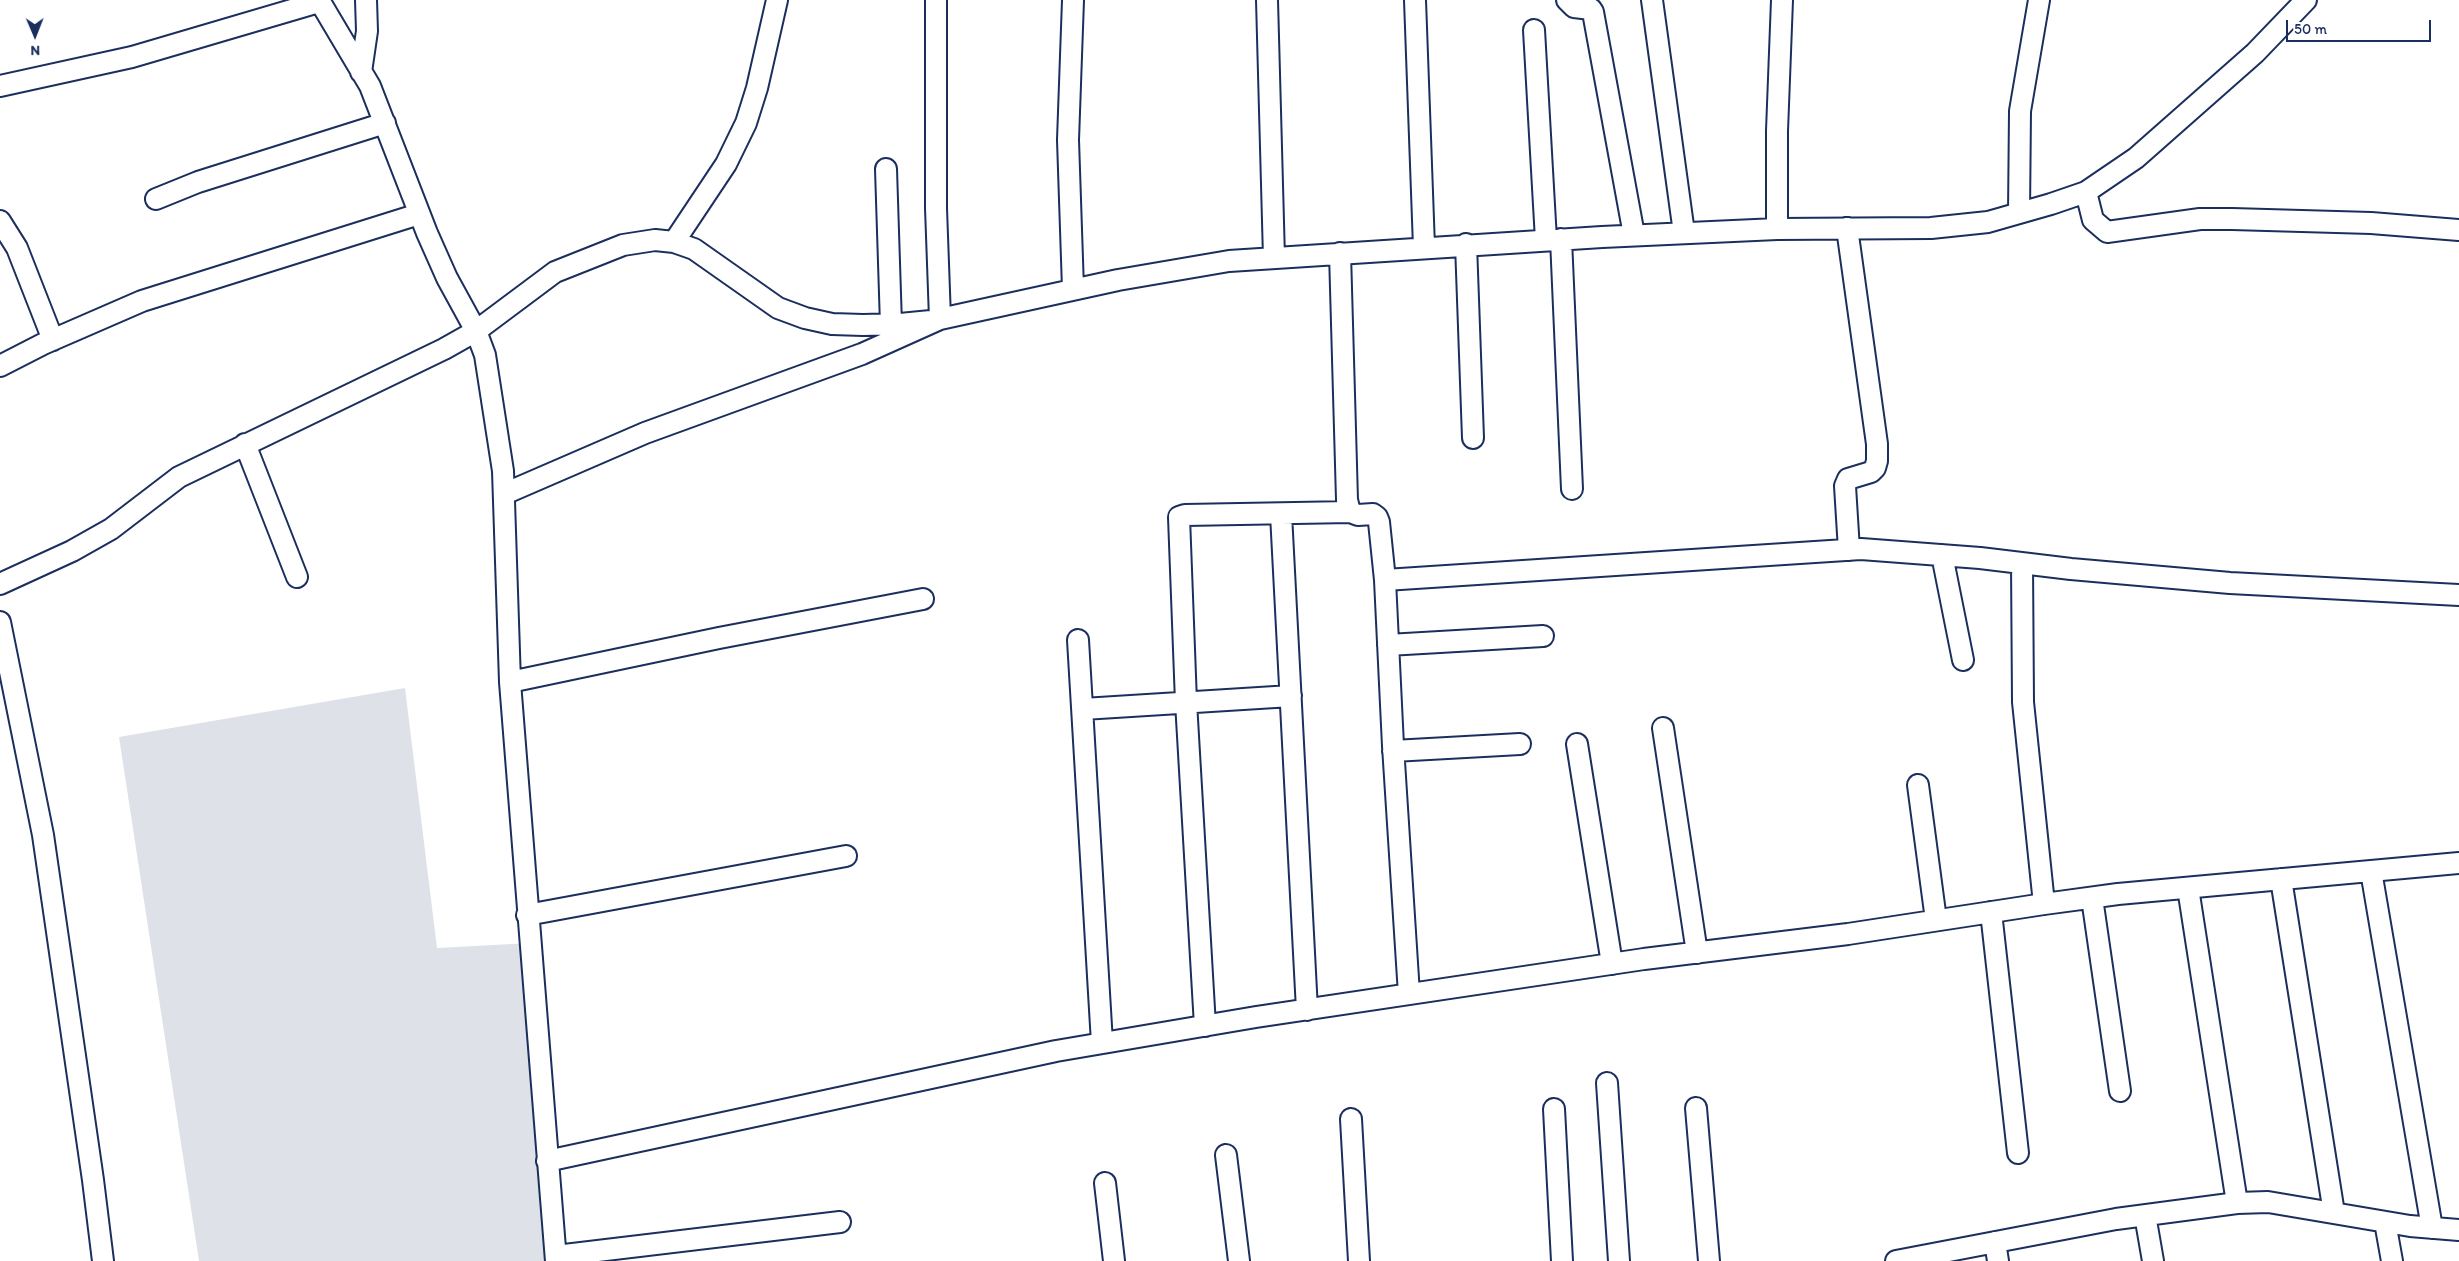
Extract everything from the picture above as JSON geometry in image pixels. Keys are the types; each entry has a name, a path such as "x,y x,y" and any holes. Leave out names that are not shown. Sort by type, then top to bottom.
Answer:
{"street":[{"path":"361,72 366,31 366,0"},
{"path":"674,242 726,164 746,123 757,88 776,0"},
{"path":"936,0 936,208 940,319"},
{"path":"1073,0 1068,140 1073,289"},
{"path":"1267,0 1274,258"},
{"path":"1415,0 1424,247"},
{"path":"1568,0 1574,8 1591,9 1593,12 1634,235"},
{"path":"1652,0 1684,233"},
{"path":"1777,229 1782,0"},
{"path":"2019,213 2020,111 2039,0"},
{"path":"0,584 72,551 110,529 180,477 245,444 346,398 476,331 556,272 623,245 655,240 674,242 694,249 778,308 805,318 832,324 891,324 940,319 1073,289 1181,268 1274,258 1554,239 1777,229 1931,228 1988,222 2086,192 2143,152 2255,52 2306,0"},
{"path":"2,81 81,70 132,57 319,1 370,86 419,214 447,278 476,331 485,355 503,471 510,682 527,915 556,1259 840,1222"},
{"path":"1534,30 1554,239 1572,489"},
{"path":"156,198 198,182 385,123"},
{"path":"886,169 891,324"},
{"path":"2086,192 2093,220 2107,232 2200,219 2372,223 2459,230"},
{"path":"0,366 53,340 142,301 419,214"},
{"path":"0,222 17,248 53,340"},
{"path":"1847,228 1877,444 1875,468 1871,472 1848,479 1844,486 1849,550"},
{"path":"1466,244 1473,438"},
{"path":"1340,253 1347,500 1350,512"},
{"path":"504,494 644,433 862,354 940,319"},
{"path":"245,444 297,577"},
{"path":"1205,1026 1186,702 1179,517 1185,514 1350,512 1358,515 1373,514 1378,517 1385,580 1393,752 1409,994"},
{"path":"1281,514 1307,1010"},
{"path":"1385,580 1849,550 1942,555 2230,583 2459,595"},
{"path":"1942,555 1963,660"},
{"path":"2022,564 2024,702 2044,904"},
{"path":"510,682 719,638 923,599"},
{"path":"0,622 43,836 92,1170 103,1261"},
{"path":"1388,645 1543,636"},
{"path":"1078,640 1102,1043"},
{"path":"1083,709 1291,696"},
{"path":"1663,728 1697,953"},
{"path":"1393,752 1520,744"},
{"path":"1577,744 1612,964"},
{"path":"1918,785 1936,920"},
{"path":"527,915 846,856"},
{"path":"547,1161 1102,1043 1409,994 1612,964 1848,934 2092,898 2459,863"},
{"path":"2372,871 2432,1228"},
{"path":"2282,879 2334,1213"},
{"path":"2188,888 2237,1203"},
{"path":"2092,898 2120,1091"},
{"path":"1991,912 2018,1153"},
{"path":"1606,1083 1619,1261"},
{"path":"1696,1108 1709,1261"},
{"path":"1554,1109 1562,1261"},
{"path":"1351,1119 1359,1261"},
{"path":"1226,1154 1239,1261"},
{"path":"1105,1183 1114,1261"},
{"path":"1896,1261 1997,1252 2145,1215 2237,1203 2268,1202 2385,1222 2459,1230"},
{"path":"2145,1215 2153,1261"},
{"path":"2385,1222 2392,1261"}],"shaded area":[{"path":"405,688 437,948 531,943 547,1261 199,1261 119,737"}]}
